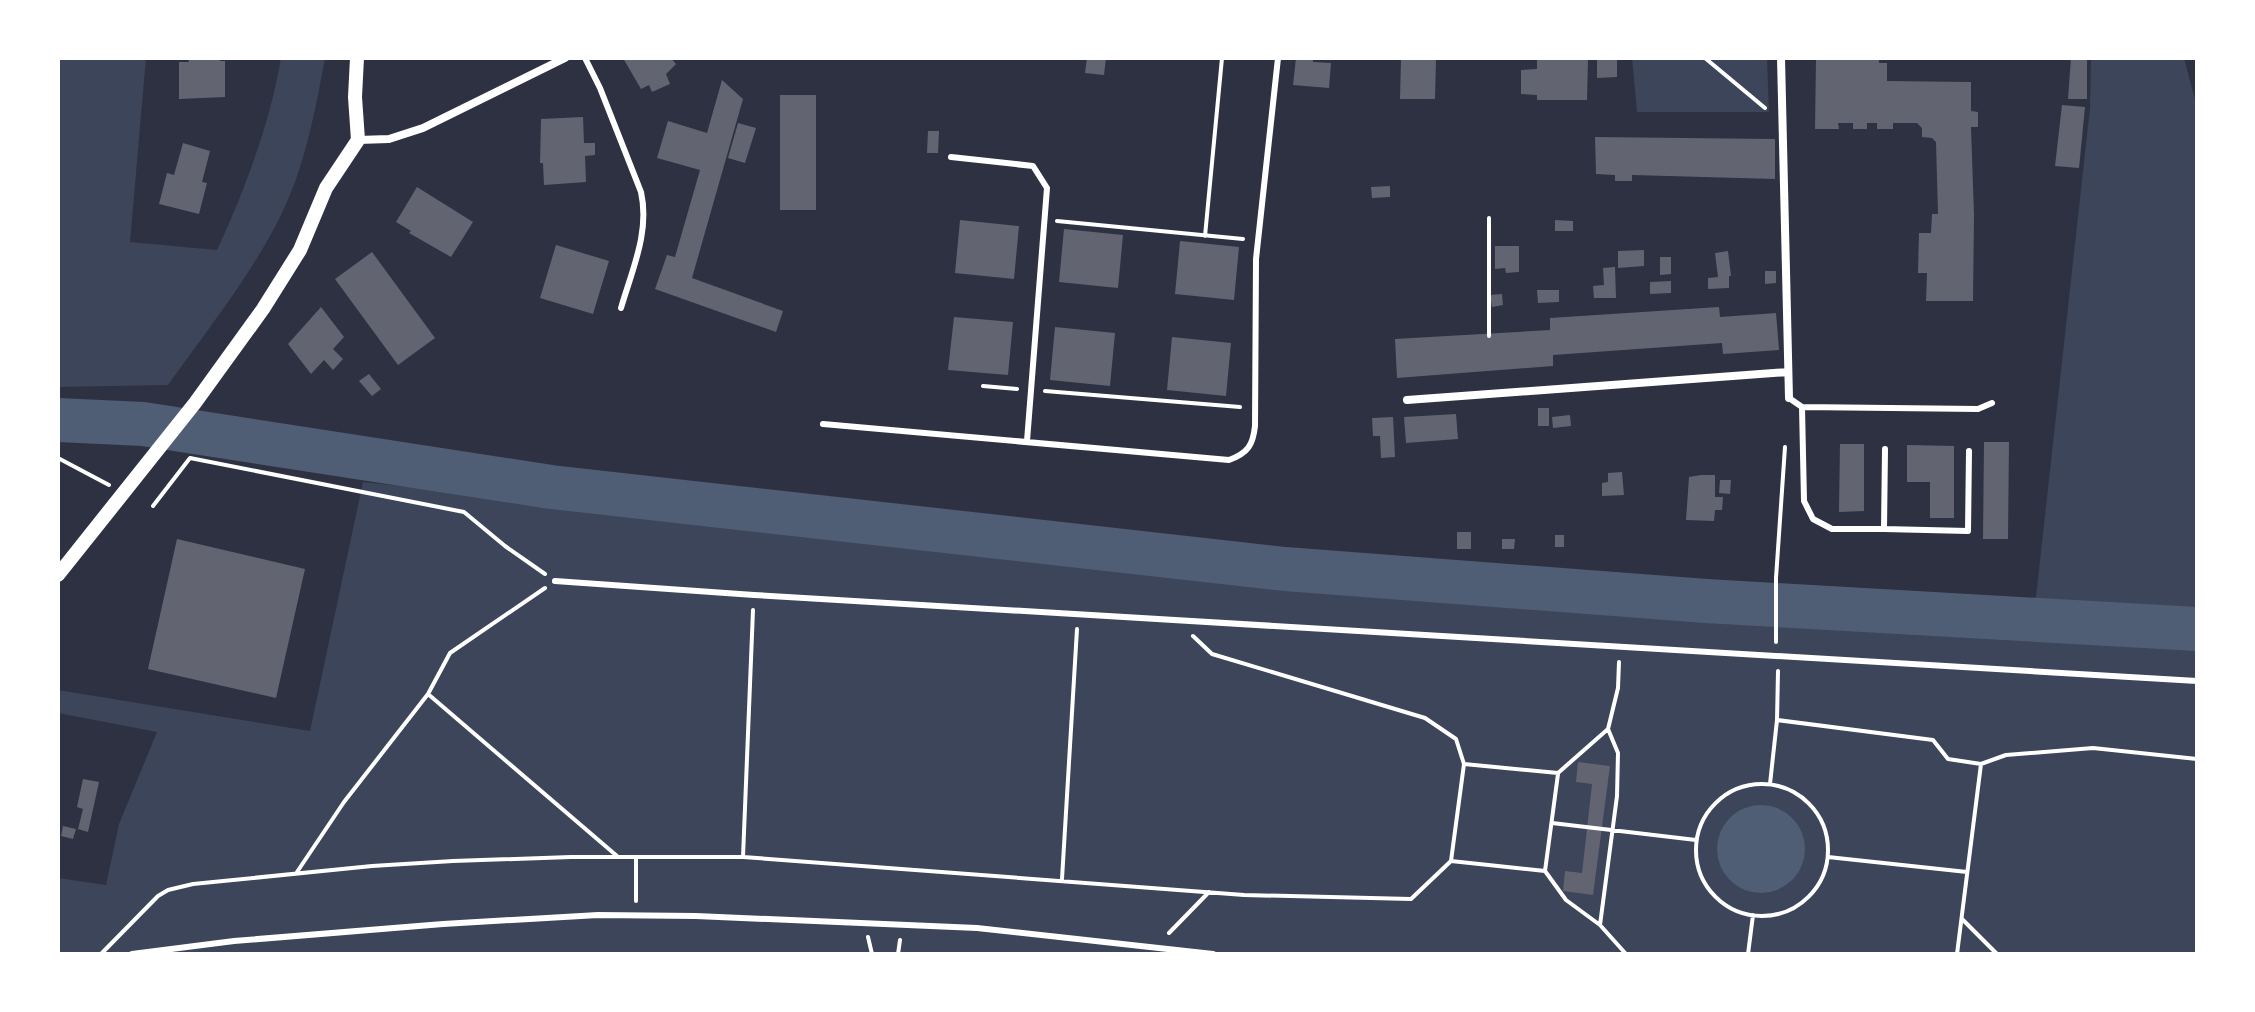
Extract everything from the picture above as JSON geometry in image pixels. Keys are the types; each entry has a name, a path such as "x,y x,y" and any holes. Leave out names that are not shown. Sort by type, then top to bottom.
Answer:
{"street":[{"path":"58,575 195,403 263,309 300,250 326,188 358,140 355,97 357,58"},
{"path":"358,140 389,139 423,128 565,58"},
{"path":"1781,58 1789,398"},
{"path":"1407,400 1788,372"}],"lane":[{"path":"585,58 600,88 645,208 643,233 621,308"},
{"path":"823,424 1229,460 1244,455 1253,443 1258,241 1278,58"},
{"path":"951,157 1033,166 1047,188 1027,441"},
{"path":"1789,398 1802,407 1978,409 1992,403"},
{"path":"1802,407 1804,501 1813,519 1832,529 1968,531 1969,451"},
{"path":"1884,529 1885,449"},
{"path":"555,581 2197,681"},
{"path":"132,954 234,941 413,926 598,915 977,928 1213,954"}],"path":[{"path":"1205,236 1222,58"},
{"path":"1705,58 1782,122"},
{"path":"1489,218 1489,336"},
{"path":"1045,220 1258,241"},
{"path":"983,386 1255,409"},
{"path":"1775,632 1786,443"},
{"path":"58,458 124,493"},
{"path":"153,506 190,458 464,512 555,581 450,653 428,694 344,802 296,873"},
{"path":"743,857 754,595"},
{"path":"1062,879 1078,614"},
{"path":"101,954 150,902 168,890 193,884 296,873 453,861 743,857 1209,892 1411,899 1451,861 1464,764 1456,739 1425,718 1212,654 1177,620"},
{"path":"1620,645 1618,688 1608,729 1558,773 1545,871 1566,900 1600,925 1626,954"},
{"path":"1770,784 1777,720 1778,654"},
{"path":"428,694 617,857"},
{"path":"1777,720 1933,740 1948,759 1981,764 2006,755 2093,748 2197,759"},
{"path":"1600,925 1613,830 1618,753 1608,729"},
{"path":"1464,764 1558,773"},
{"path":"1957,954 1981,764"},
{"path":"1770,784 1790,790 1807,801 1827,836 1828,857 1822,877 1810,894 1794,907 1774,915 1753,915 1733,909 1716,897 1703,881 1696,861 1696,840 1702,820 1714,804 1730,792 1749,785 1770,784"},
{"path":"1552,823 1696,840"},
{"path":"636,857 636,907"},
{"path":"1828,857 1967,872"},
{"path":"1451,861 1545,871"},
{"path":"1162,941 1209,892"},
{"path":"1748,954 1753,915"},
{"path":"1962,919 1997,954"}],"shaded area":[{"path":"58,58 146,58 130,242 217,250 255,156 281,58 325,58 303,159 280,217 242,282 168,385 58,387"},
{"path":"1632,58 1767,58 1769,112 1637,112"},
{"path":"2091,58 2184,58 2197,107 2197,616 2035,606 2090,108"},
{"path":"363,482 1352,590 2197,647 2197,954 58,954 58,878 106,885 119,824 157,732 58,713 58,690 310,731"},
{"path":"1752,805 1770,805 1786,812 1798,824 1805,840 1805,858 1798,874 1786,886 1770,893 1752,893 1736,886 1724,874 1717,858 1717,840 1724,824 1736,812"}],"building":[{"path":"188,58 220,58 220,61 225,61 225,97 179,99 179,62 189,62"},
{"path":"623,58 671,58 676,64 666,74 670,84 652,92 649,85 641,89"},
{"path":"1087,58 1106,58 1104,75 1085,73"},
{"path":"1296,58 1313,58 1313,62 1331,63 1329,88 1293,85"},
{"path":"1401,58 1436,58 1435,99 1400,99"},
{"path":"1537,58 1588,58 1587,100 1537,100 1537,95 1521,94 1521,70 1537,69"},
{"path":"1597,58 1617,58 1617,77 1597,78"},
{"path":"1816,58 1879,58 1879,63 1887,63 1887,81 1971,82 1971,111 1978,112 1978,127 1971,127 1973,301 1926,301 1927,273 1918,273 1919,233 1931,233 1932,214 1938,214 1936,142 1932,138 1922,137 1922,128 1917,123 1893,123 1893,129 1877,129 1877,123 1867,123 1867,129 1853,129 1853,123 1838,123 1839,129 1815,129"},
{"path":"2071,58 2087,58 2087,99 2068,99"},
{"path":"722,80 743,99 692,278 783,311 776,332 655,289 667,255 675,257 700,170 657,158 668,121 707,133"},
{"path":"780,95 816,95 816,210 780,210"},
{"path":"2062,105 2085,107 2079,168 2055,166"},
{"path":"583,117 584,143 595,143 595,155 585,156 586,182 544,185 543,163 540,163 541,119"},
{"path":"738,123 756,128 745,163 728,158"},
{"path":"928,131 939,131 938,153 927,153"},
{"path":"1595,137 1775,139 1775,179 1632,175 1632,181 1615,181 1615,175 1596,174"},
{"path":"183,143 210,151 202,182 207,183 199,214 159,204 167,173 174,175"},
{"path":"1390,186 1390,197 1372,198 1371,187"},
{"path":"417,187 473,222 451,257 396,222"},
{"path":"960,220 1019,226 1014,279 955,273"},
{"path":"1555,220 1573,221 1573,231 1555,231"},
{"path":"1064,229 1123,235 1118,288 1059,282"},
{"path":"1180,241 1239,247 1234,300 1175,294"},
{"path":"556,245 609,261 593,314 540,298"},
{"path":"1495,246 1519,246 1519,272 1506,273 1505,268 1495,269"},
{"path":"1644,250 1644,266 1618,268 1618,251"},
{"path":"1728,251 1729,288 1708,289 1708,278 1718,277 1715,253"},
{"path":"372,252 435,338 398,365 335,279"},
{"path":"1660,257 1671,257 1671,274 1660,275"},
{"path":"1615,267 1616,298 1594,298 1593,286 1604,285 1603,268"},
{"path":"1765,271 1776,271 1776,283 1765,284"},
{"path":"1671,281 1671,293 1650,294 1650,282"},
{"path":"1537,290 1559,290 1559,302 1538,303"},
{"path":"1502,294 1503,305 1492,307 1490,295"},
{"path":"321,307 344,337 333,349 343,359 333,370 324,360 311,374 288,344"},
{"path":"1719,307 1720,317 1776,313 1779,350 1723,354 1722,343 1553,355 1553,366 1397,378 1395,339 1550,330 1550,318"},
{"path":"954,317 1013,322 1008,375 948,370"},
{"path":"1055,327 1115,333 1110,386 1050,380"},
{"path":"1172,337 1231,343 1226,396 1167,390"},
{"path":"369,374 381,389 372,396 359,381"},
{"path":"1538,408 1549,408 1549,426 1538,426"},
{"path":"1456,414 1458,439 1406,443 1404,417"},
{"path":"1570,415 1571,426 1553,428 1552,417"},
{"path":"1393,417 1395,457 1381,458 1380,436 1373,436 1372,418"},
{"path":"1984,442 2009,442 2008,539 1983,539"},
{"path":"1840,444 1864,444 1864,511 1839,512"},
{"path":"1907,445 1954,446 1954,518 1930,518 1930,482 1907,482"},
{"path":"1622,472 1624,495 1602,496 1602,483 1608,482 1608,473"},
{"path":"1715,475 1715,497 1723,497 1722,510 1715,510 1714,521 1686,520 1689,477"},
{"path":"1720,480 1731,480 1730,494 1719,493"},
{"path":"1457,532 1471,532 1471,549 1457,549"},
{"path":"1555,535 1564,535 1564,547 1555,547"},
{"path":"177,539 305,569 276,698 148,669"},
{"path":"1502,539 1515,539 1514,549 1502,549"},
{"path":"1578,762 1610,766 1593,895 1563,891 1565,871 1582,873 1592,784 1576,782"},
{"path":"83,779 99,782 88,832 78,829 83,809 77,807"},
{"path":"63,826 76,829 73,839 61,836"}],"waterway":[{"path":"58,420 143,424 551,487 1285,569 1706,601 2197,629"}]}
